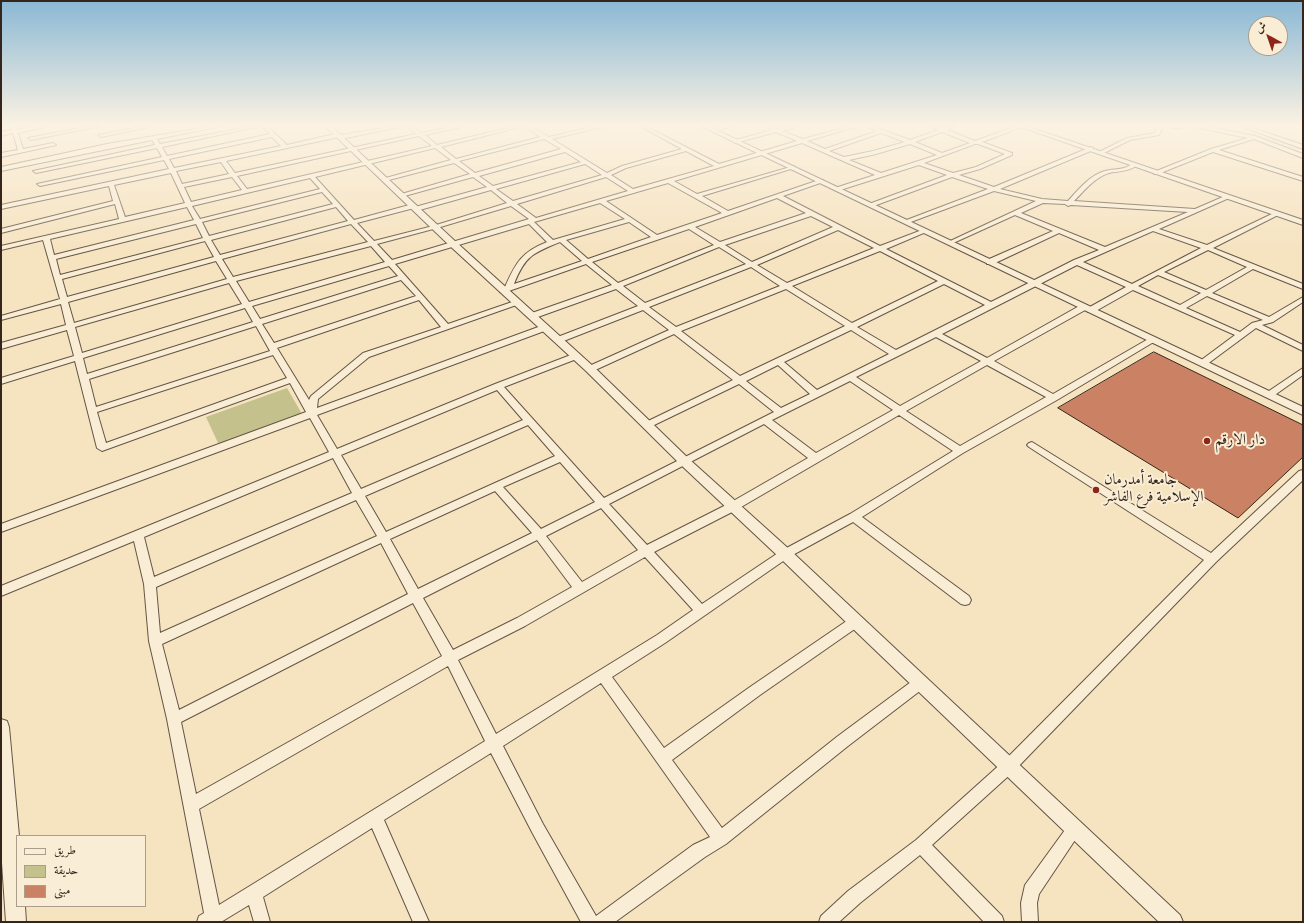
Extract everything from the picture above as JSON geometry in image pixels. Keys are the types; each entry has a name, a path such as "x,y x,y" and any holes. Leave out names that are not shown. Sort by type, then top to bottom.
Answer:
{"street":[{"path":"42,199 36,171 44,169"},
{"path":"40,184 112,169"},
{"path":"1,207 183,169"},
{"path":"229,169 246,192"},
{"path":"180,186 256,169"},
{"path":"1,248 341,169"},
{"path":"374,169 453,244 506,288 518,303 590,369 732,507 785,554 1173,922"},
{"path":"385,179 421,169"},
{"path":"466,169 531,220 552,243"},
{"path":"401,195 496,169"},
{"path":"1,318 218,258 352,223 492,189 561,169"},
{"path":"597,169 632,190"},
{"path":"1,346 231,280 435,227 607,175 620,169"},
{"path":"1,381 531,220 708,169"},
{"path":"696,196 785,169"},
{"path":"796,169 1303,411"},
{"path":"866,169 880,175"},
{"path":"837,189 899,169"},
{"path":"935,169 994,189 1042,201 1068,204 1195,210"},
{"path":"871,205 951,175 974,169"},
{"path":"906,222 1042,169"},
{"path":"1068,204 1089,183 1100,175 1111,171 1129,169"},
{"path":"1144,169 1303,223"},
{"path":"1156,174 1168,169"},
{"path":"1272,169 1303,179"},
{"path":"173,171 189,205 218,258 292,379 384,538 450,658 538,829 590,922"},
{"path":"311,176 352,223 421,297 446,327"},
{"path":"668,180 727,213"},
{"path":"506,288 821,181"},
{"path":"111,184 123,220"},
{"path":"52,258 324,190"},
{"path":"778,196 992,306"},
{"path":"174,720 415,596 685,462 780,412 1077,262 1227,197"},
{"path":"600,200 656,237"},
{"path":"949,242 1042,201"},
{"path":"1,231 116,202"},
{"path":"58,278 336,205"},
{"path":"532,316 617,286 719,245 812,213"},
{"path":"1015,213 1105,250"},
{"path":"191,805 450,658 521,622 646,551 732,507 815,458 987,361 1158,272 1276,214"},
{"path":"506,288 522,261 534,251 561,240 630,220"},
{"path":"688,226 753,264 896,354"},
{"path":"558,340 753,264 839,227"},
{"path":"1153,229 1208,248 1303,287"},
{"path":"590,369 674,331 924,230"},
{"path":"990,262 1059,231"},
{"path":"46,238 58,278 77,357 102,448 292,379"},
{"path":"561,240 617,286 645,306 674,331 780,412"},
{"path":"1077,262 1240,335"},
{"path":"1180,308 1253,266"},
{"path":"1158,272 1270,320"},
{"path":"83,378 402,277"},
{"path":"647,425 943,282"},
{"path":"92,411 421,297"},
{"path":"1203,363 1255,325 1270,320 1303,299"},
{"path":"312,414 314,398 366,355 518,303"},
{"path":"1255,325 1303,348"},
{"path":"1,528 544,328"},
{"path":"937,334 1054,398"},
{"path":"138,535 150,584 155,641 174,720 191,805 209,919 254,893 662,639 785,554 854,518 960,451 1153,340"},
{"path":"1,591 498,386 576,356"},
{"path":"779,362 816,394"},
{"path":"1270,395 1303,371"},
{"path":"850,377 960,451"},
{"path":"498,386 701,611"},
{"path":"765,420 815,458"},
{"path":"150,584 529,421"},
{"path":"1032,445 1212,559"},
{"path":"155,641 561,457"},
{"path":"827,922 854,897 921,845 1009,766 1212,559 1303,474"},
{"path":"496,486 539,534 580,588"},
{"path":"854,518 965,600"},
{"path":"663,758 755,691 855,622"},
{"path":"603,675 721,839"},
{"path":"601,922 699,851 721,839 843,741 920,683"},
{"path":"1,727 16,922"},
{"path":"375,818 421,922"},
{"path":"1030,922 1029,903 1031,891 1075,828"},
{"path":"921,845 996,922"},
{"path":"254,893 262,922"}],"green space":[{"path":"287,388 302,414 219,445 206,417"}],"building":[{"name":"دار الارقم","path":"1154,352 1303,425 1303,457 1238,518 1058,408"}],"place":[{"name":"دار الارقم","path":"1207,441"},
{"name":"جامعة أمدرمان الإسلامية فرع الفاشر","path":"1096,490"}]}
